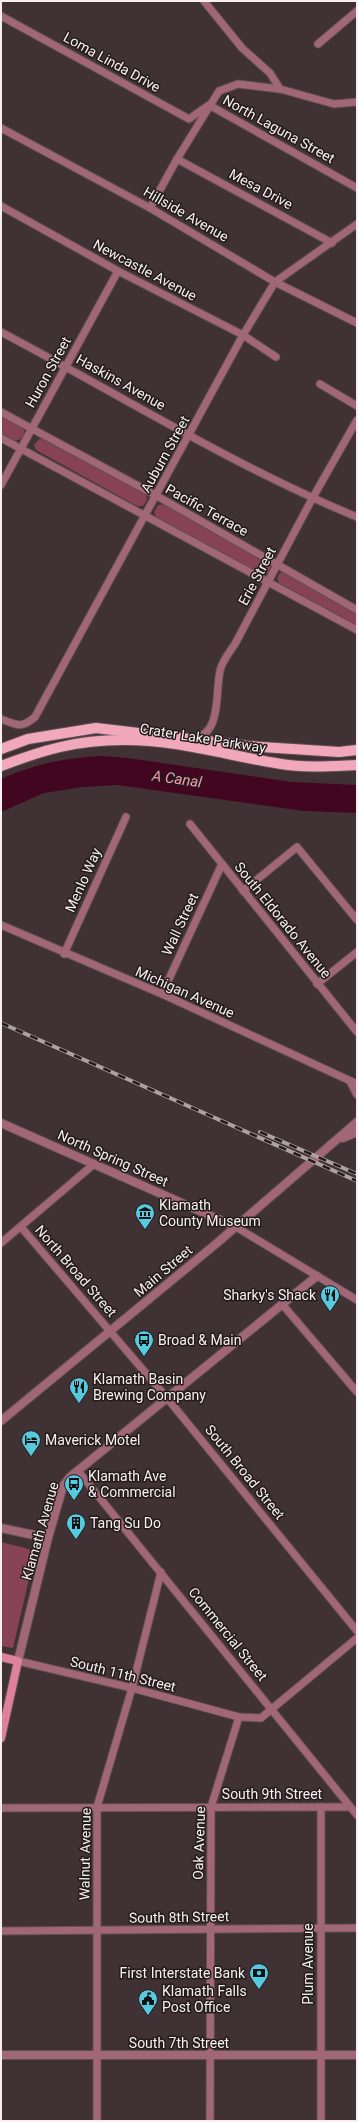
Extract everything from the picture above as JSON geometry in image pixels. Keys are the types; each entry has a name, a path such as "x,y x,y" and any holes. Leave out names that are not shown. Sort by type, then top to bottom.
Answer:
{"main road":[{"name":"Crater Lake Parkway","path":"1,749 28,738 96,728 248,746 338,752 357,750"},
{"name":"Crater Lake Parkway","path":"1,766 42,750 82,742 123,740 170,744 283,765 357,765"},
{"name":"South 11th Street","path":"1,1657 18,1661"},
{"name":"Klamath Avenue","path":"1,1738 18,1661"}],"street":[{"path":"204,1 242,48 270,73 280,89"},
{"path":"318,44 357,11"},
{"name":"Loma Linda Drive","path":"1,16 189,119 209,105"},
{"path":"150,208 177,159 219,91 238,84 280,89 334,104 357,102"},
{"name":"North Laguna Street","path":"209,105 357,188"},
{"name":"Hillside Avenue","path":"1,128 150,208 275,282 357,323"},
{"name":"Mesa Drive","path":"177,159 332,243"},
{"name":"Newcastle Avenue","path":"1,206 118,271 243,336 276,357"},
{"name":"Auburn Street","path":"1,718 17,726 26,724 35,717 243,336 275,282 357,224"},
{"name":"Huron Street","path":"1,485 118,271"},
{"name":"Haskins Avenue","path":"1,332 66,366 132,404 312,499 357,517"},
{"path":"320,384 357,406"},
{"name":"Pacific Terrace","path":"1,412 157,496 357,610"},
{"name":"Erie Street","path":"188,739 200,737 207,732 214,721 222,663 235,644 312,499 357,420"},
{"path":"1,438 20,450 357,630"},
{"name":"Menlo Way","path":"64,954 126,817"},
{"name":"South Eldorado Avenue","path":"190,824 357,1032"},
{"path":"243,891 297,846 357,920"},
{"name":"Wall Street","path":"162,994 222,864"},
{"name":"Michigan Avenue","path":"1,925 64,954 162,994 354,1083"},
{"path":"317,984 357,952"},
{"path":"354,1083 357,1094"},
{"name":"North Spring Street","path":"1,1123 236,1227"},
{"name":"Main Street","path":"1,1421 236,1227 356,1124"},
{"path":"1,1243 94,1164"},
{"name":"North Broad Street","path":"21,1227 111,1331"},
{"path":"236,1227 357,1300"},
{"name":"Klamath Avenue","path":"18,1661 48,1538 64,1486 78,1471 317,1276"},
{"path":"282,1304 357,1392"},
{"name":"South Broad Street","path":"111,1331 357,1631"},
{"name":"Commercial Street","path":"78,1471 357,1815"},
{"path":"1,1528 48,1538"},
{"name":"Walnut Avenue","path":"97,2121 97,1807 132,1688 161,1572"},
{"path":"239,1717 261,1718 357,1638"},
{"name":"South 11th Street","path":"18,1661 132,1688 239,1717"},
{"name":"Oak Avenue","path":"210,2121 211,1807 239,1717"},
{"name":"Plum Avenue","path":"321,1807 321,2121"},
{"name":"South 9th Street","path":"1,1808 350,1807"},
{"name":"South 8th Street","path":"1,1931 357,1928"},
{"name":"South 7th Street","path":"1,2055 357,2056"}],"shaded area":[{"path":"1,415 23,427 25,433 21,439 15,441 1,433"},
{"path":"43,438 146,494 147,500 143,506 137,506 36,450 34,445 38,440"},
{"path":"164,504 269,562 271,568 268,573 261,574 156,517 154,512 158,505"},
{"path":"285,572 357,612 357,626 279,583 277,578 280,573"},
{"path":"1,1542 29,1549 34,1557 13,1648 1,1646"}],"water":[{"name":"A Canal","path":"101,756 128,758 292,782 357,785 357,813 304,811 117,785 83,787 44,793 1,812 1,779 25,769 50,763 75,758"}],"railway":[{"path":"1,1023 357,1181"},
{"path":"260,1132 357,1174"}],"place":[{"name":"Klamath County Museum","path":"145,1230"},
{"name":"Sharky's Shack","path":"330,1312"},
{"name":"Broad & Main","path":"144,1357"},
{"name":"Klamath Basin Brewing Company","path":"79,1404"},
{"name":"Maverick Motel","path":"31,1457"},
{"name":"Klamath Ave & Commercial","path":"74,1501"},
{"name":"Tang Su Do","path":"76,1540"},
{"name":"First Interstate Bank","path":"259,1990"},
{"name":"Klamath Falls Post Office","path":"148,2016"}]}
